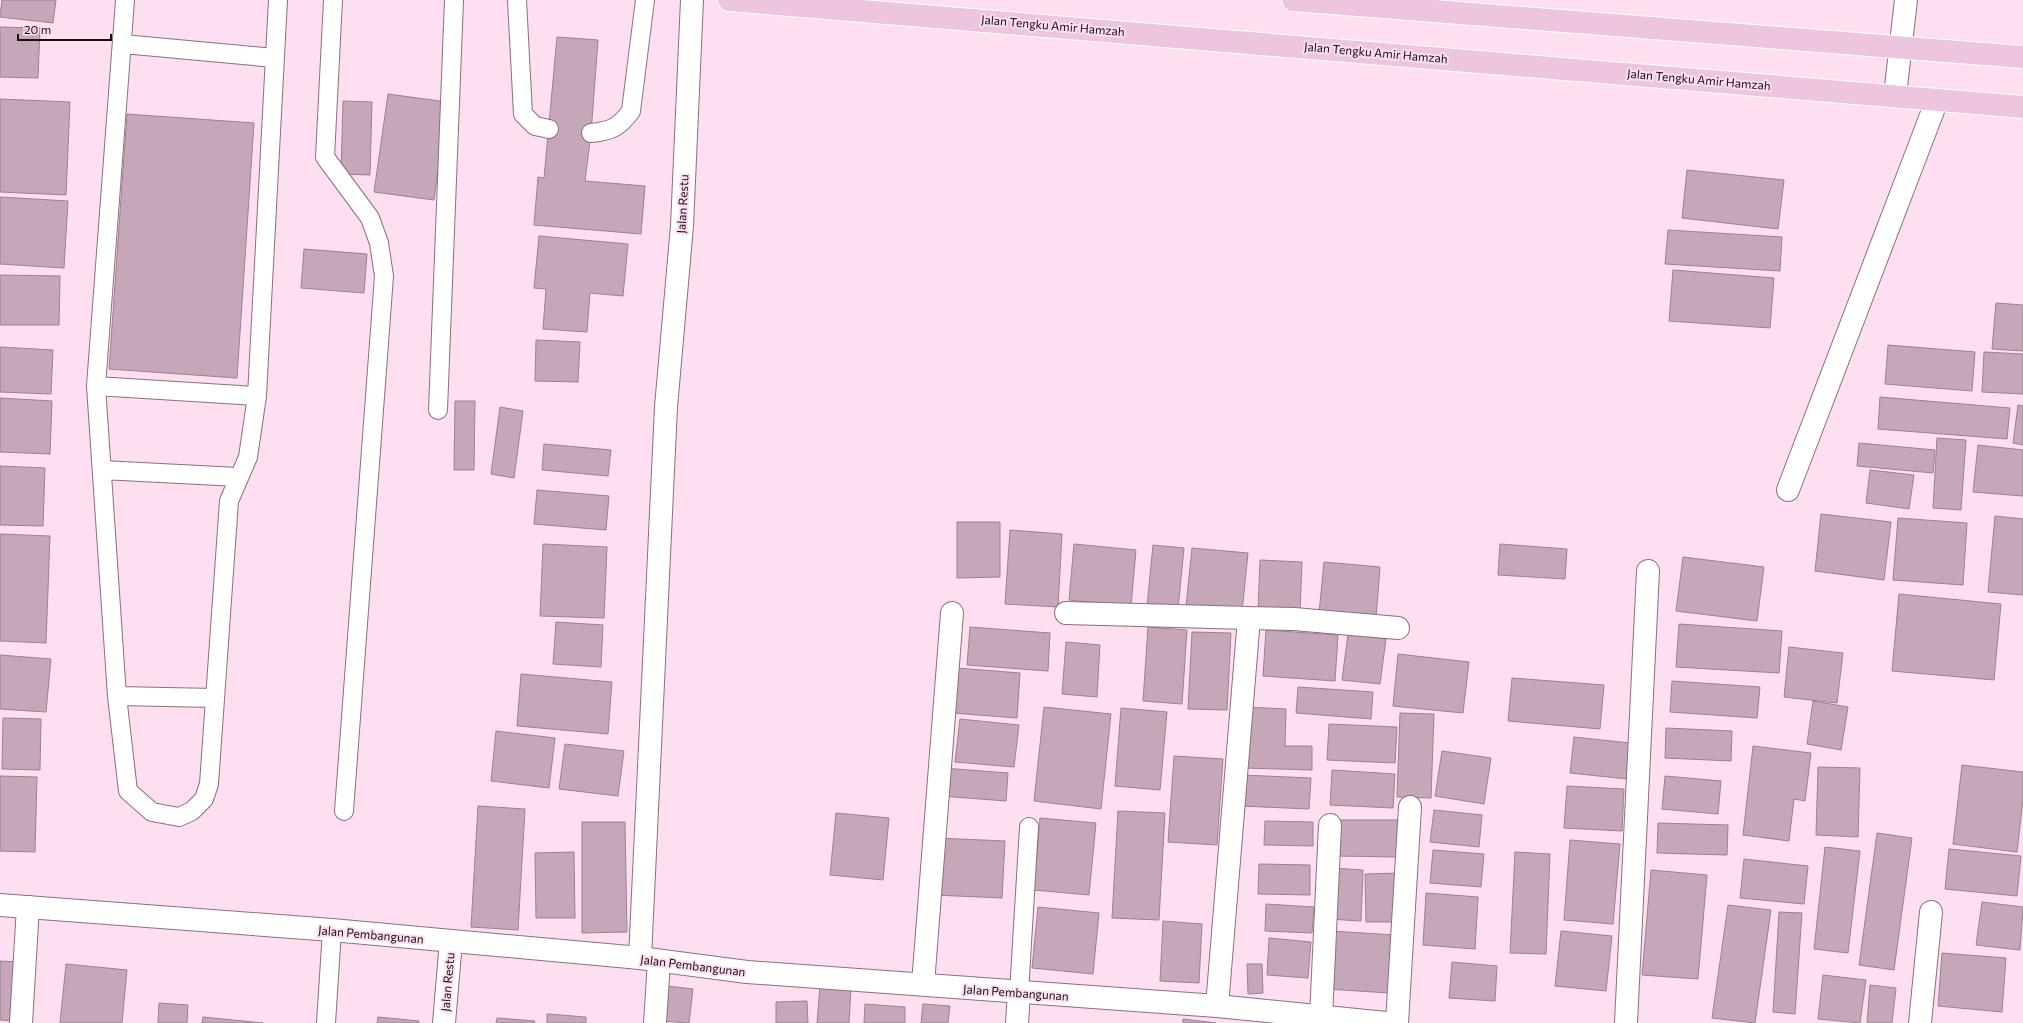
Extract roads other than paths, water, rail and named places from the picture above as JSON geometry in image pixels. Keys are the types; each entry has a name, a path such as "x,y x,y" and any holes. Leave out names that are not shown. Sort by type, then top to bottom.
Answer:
{"main road":[{"name":"Jalan Tengku Amir Hamzah","path":"729,0 920,7 2023,107"},
{"path":"1293,0 2023,57"}],"street":[{"name":"Jalan Restu","path":"655,1023 649,959 666,407 682,226 692,0"},
{"path":"1895,95 1906,0"},
{"path":"1788,490 1937,100"},
{"path":"1626,1023 1648,571"},
{"path":"923,984 952,613"},
{"path":"1066,613 1294,619 1398,628"},
{"path":"1217,1006 1249,618"},
{"path":"1397,1023 1410,807"},
{"path":"1321,1017 1330,825"},
{"name":"Jalan Pembangunan","path":"0,905 332,930 649,959 747,972 923,984 1019,993 1217,1006 1294,1018 1321,1017 1386,1023"},
{"path":"21,1023 28,907"},
{"path":"1920,1023 1931,912"},
{"name":"Jalan Restu","path":"444,1023 451,941"},
{"path":"1017,1023 1019,993"}],"lane":[{"path":"125,0 123,44 96,386 117,696 128,791 152,812 179,817 192,811 204,799 209,784 229,501 248,456 256,396 278,0"},
{"path":"333,0 325,157 370,218 379,243 384,276 344,811"},
{"path":"438,410 454,0"},
{"path":"517,0 523,114 535,126 549,129"},
{"path":"592,133 613,129 625,119 631,111 645,0"},
{"path":"123,44 274,58"},
{"path":"96,386 256,396"},
{"path":"102,470 238,477"},
{"path":"117,696 215,698"},
{"path":"1019,993 1029,827"},
{"path":"326,1023 332,930"}]}
